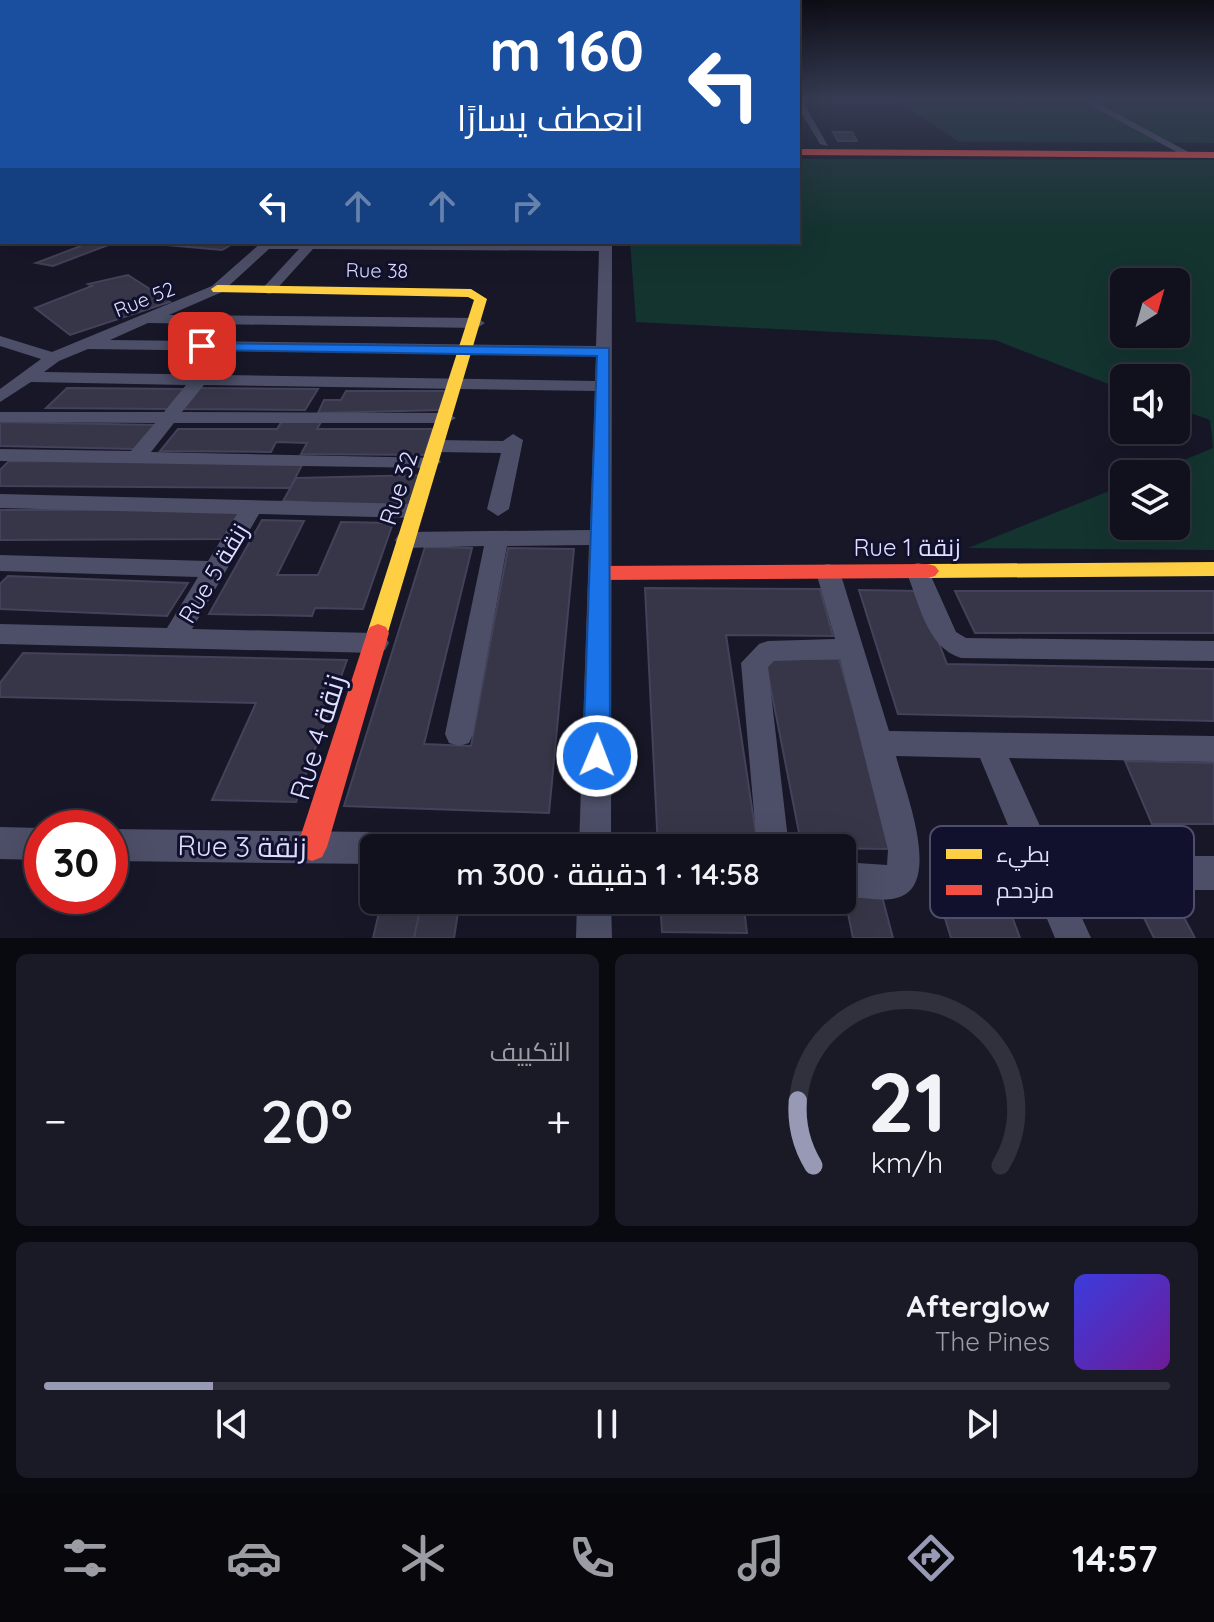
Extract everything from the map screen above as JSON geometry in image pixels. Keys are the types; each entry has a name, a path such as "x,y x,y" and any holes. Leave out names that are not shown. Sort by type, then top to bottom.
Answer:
{"main road":[{"path":"800,144 1214,146"},
{"path":"800,152 1214,155"},
{"name":"Rue 38","path":"217,289 477,294 481,299 477,323"},
{"path":"468,350 477,323"},
{"name":"Rue 32","path":"376,643 414,511 468,350"},
{"name":"Rue 1 زنقة","path":"600,573 1214,569"},
{"name":"Rue 4 زنقة","path":"312,847 376,643"}],"street":[{"path":"1163,142 1189,155"},
{"path":"268,244 606,244 595,834"},
{"name":"Rue 52","path":"25,377 53,358 83,344 217,289 268,244"},
{"path":"268,290 309,246"},
{"path":"149,319 477,323"},
{"path":"0,341 53,358"},
{"path":"83,344 604,351"},
{"path":"0,397 25,377 603,386"},
{"path":"137,457 197,382"},
{"path":"0,417 168,420 447,418"},
{"path":"0,455 434,454 512,444 498,509"},
{"path":"0,501 414,511"},
{"name":"Rue 5 زنقة","path":"174,638 252,507"},
{"path":"406,540 601,537"},
{"path":"459,734 497,538"},
{"path":"0,563 216,569"},
{"path":"918,571 946,638 961,648 1214,651"},
{"path":"828,572 878,743 904,850 904,875 893,882 856,880"},
{"path":"0,634 376,643"},
{"path":"772,834 754,663 768,651 851,649"},
{"path":"878,743 1214,749"},
{"path":"989,745 1024,826"},
{"path":"0,843 24,844"},
{"name":"Rue 3 زنقة","path":"128,845 360,848"},
{"path":"594,914 594,938"},
{"path":"1064,918 1073,938"}],"green space":[{"path":"959,142 1214,142 1214,143"},
{"path":"800,159 1214,160 1214,550 968,548 1110,491 1110,540 1190,540 1190,460 1184,460 1213,448 1210,420 1190,413 1190,364 1110,364 1110,385 995,340 636,322 630,244 800,244"}],"building":[{"path":"86,244 111,244 53,266 36,263"},
{"path":"155,244 232,244 222,250"},
{"path":"128,275 170,302 70,335 35,308 92,286 88,284"},
{"path":"67,388 184,389 168,409 46,408"},
{"path":"198,388 318,389 305,410 181,409"},
{"path":"346,391 449,391 443,410 318,413 324,400 341,400"},
{"path":"282,421 321,422 317,429 433,429 424,455 301,454 307,443 276,442 271,452 160,451 178,429 277,429"},
{"path":"0,422 156,425 136,449 0,446"},
{"path":"9,461 303,463 290,488 0,486 0,470"},
{"path":"422,475 407,509 283,501 296,478"},
{"path":"0,510 245,510 229,539 0,540"},
{"path":"262,520 304,521 277,575 318,575 341,522 393,523 363,609 315,608 312,616 209,614"},
{"path":"425,547 472,548 424,744 471,746 508,548 574,549 549,813 344,806"},
{"path":"8,576 188,583 167,616 0,609 0,584"},
{"path":"645,588 820,589 833,636 726,635 756,834 657,834"},
{"path":"859,590 919,591 947,664 1214,669 1214,721 898,714"},
{"path":"955,591 1214,591 1214,633 975,633"},
{"path":"23,653 347,660 296,802 212,800 256,703 0,697 0,683"},
{"path":"765,659 839,659 894,849 856,849 856,834 799,834"},
{"path":"1125,761 1214,763 1214,824 1152,824"},
{"path":"856,884 879,885 893,938 853,938 848,914 856,914"},
{"path":"379,914 419,914 414,938 373,938"},
{"path":"419,914 458,914 454,938 414,938"},
{"path":"661,914 745,914 747,933 662,932"},
{"path":"945,918 1013,918 1020,938 951,938"},
{"path":"1144,918 1184,918 1195,938 1154,938"}],"traffic: slow":[{"path":"217,289 471,293 481,299 378,633"},
{"path":"928,571 1214,569"}],"traffic: jam":[{"path":"800,152 1214,155"},
{"path":"600,573 928,571"},
{"path":"312,847 378,633"}],"route":[{"path":"202,346 604,351 597,756"}]}
